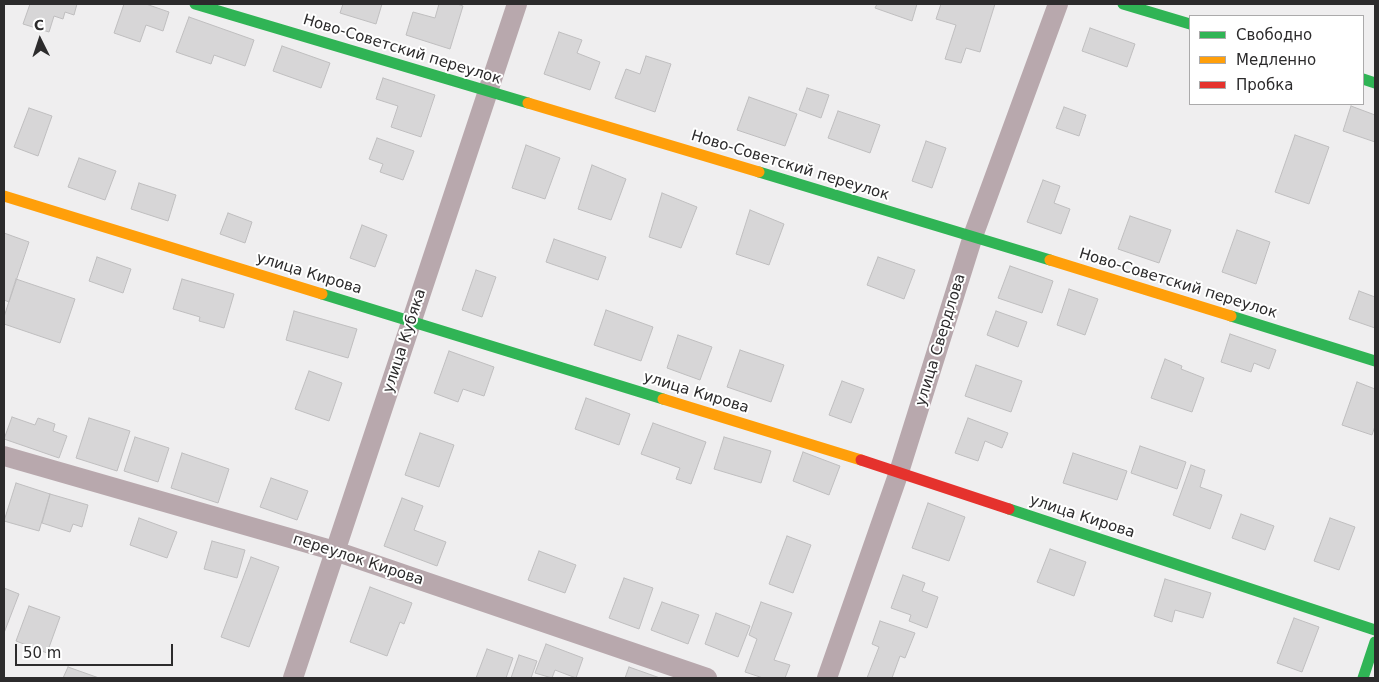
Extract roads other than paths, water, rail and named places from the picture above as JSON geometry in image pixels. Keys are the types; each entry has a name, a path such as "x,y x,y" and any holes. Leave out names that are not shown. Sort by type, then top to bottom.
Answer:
{"street":[{"name":"Ново-Советский переулок","path":"195,4 974,236 1375,361"},
{"name":"улица Кубяка","path":"293,678 517,4"},
{"name":"улица Свердлова","path":"827,678 899,472 974,236 1058,4"},
{"path":"1123,4 1189,24"},
{"name":"улица Кирова","path":"4,196 899,472 1375,630"},
{"name":"переулок Кирова","path":"4,456 335,551 707,678"},
{"path":"1362,678 1375,642"}]}
